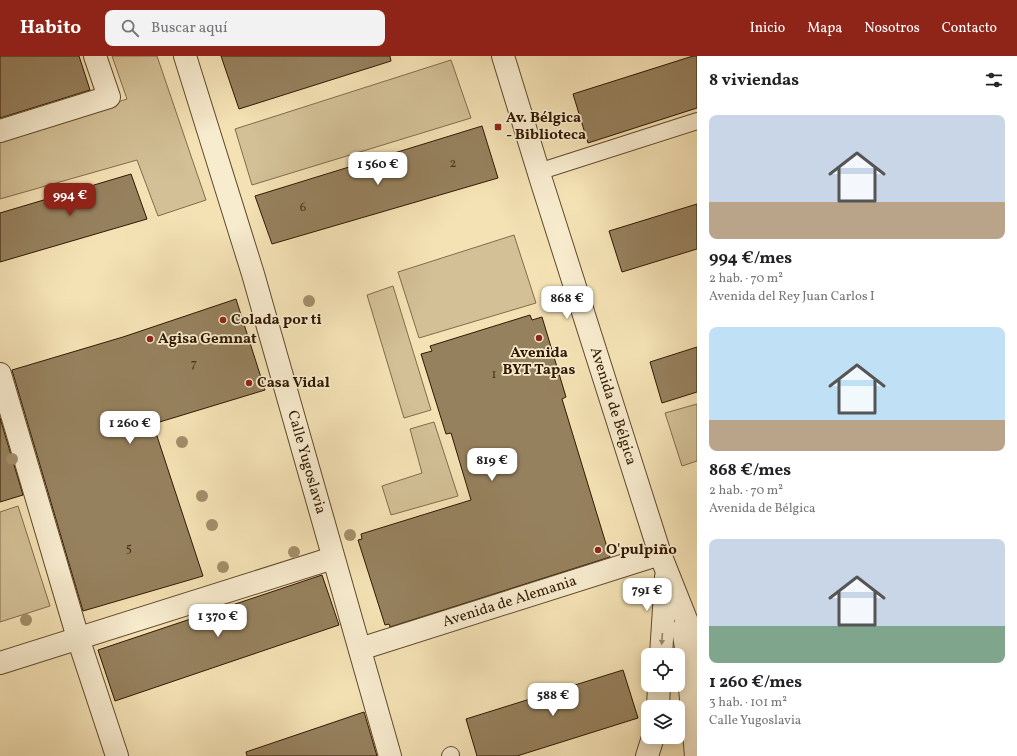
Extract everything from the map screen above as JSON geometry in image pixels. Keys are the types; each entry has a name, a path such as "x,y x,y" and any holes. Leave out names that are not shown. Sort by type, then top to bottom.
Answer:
{"street":[{"path":"0,131 108,97 95,56"},
{"name":"Calle Yugoslavia","path":"184,56 253,274 333,558"},
{"name":"Avenida de Bélgica","path":"503,56 538,172 663,563 683,631 688,654 696,756"},
{"path":"0,374 78,638 117,756"},
{"path":"0,663 333,558 390,756"},
{"name":"Avenida de Bélgica","path":"663,563 697,647"},
{"name":"Avenida de Bélgica","path":"661,648 663,563"},
{"name":"Avenida de Alemania","path":"360,649 663,563"},
{"path":"647,756 651,744"}],"lane":[{"path":"538,172 697,121"}],"shaded area":[{"path":"112,56 157,56 206,200 158,216 137,160 0,199 0,140 127,99"},
{"path":"451,60 471,118 252,185 235,129"},
{"path":"514,235 536,303 419,338 398,272"},
{"path":"393,286 431,410 404,418 367,295"},
{"path":"697,404 697,461 682,466 665,413"},
{"path":"434,422 458,496 391,515 382,486 422,473 410,429"},
{"path":"18,506 50,606 0,622 0,512"}],"building":[{"path":"0,56 79,56 90,90 0,118"},
{"path":"221,56 390,56 391,61 239,109"},
{"path":"697,56 697,108 588,143 573,94"},
{"path":"482,126 498,178 272,244 255,196"},
{"path":"131,174 147,219 0,262 0,213"},
{"path":"697,204 697,249 622,272 609,231"},
{"path":"236,299 265,390 153,424 203,576 83,611 12,370 123,337"},
{"path":"530,315 532,320 542,317 566,397 562,399 610,557 390,627 389,624 385,625 358,540 362,539 361,534 471,500 451,433 446,434 421,354 432,351 430,346"},
{"path":"697,347 697,392 662,403 650,362"},
{"path":"0,418 23,495 0,502"},
{"path":"322,575 339,625 115,701 98,650"},
{"path":"623,670 638,718 517,756 477,756 466,719"},
{"path":"364,712 377,756 247,756 246,752"}],"place":[{"name":"Av. Bélgica - Biblioteca","path":"498,127"},
{"name":"Colada por ti","path":"223,320"},
{"name":"Avenida BYT Tapas","path":"539,338"},
{"name":"Agisa Gemnat","path":"150,339"},
{"name":"Casa Vidal","path":"249,383"},
{"name":"O'pulpiño","path":"598,550"}]}
